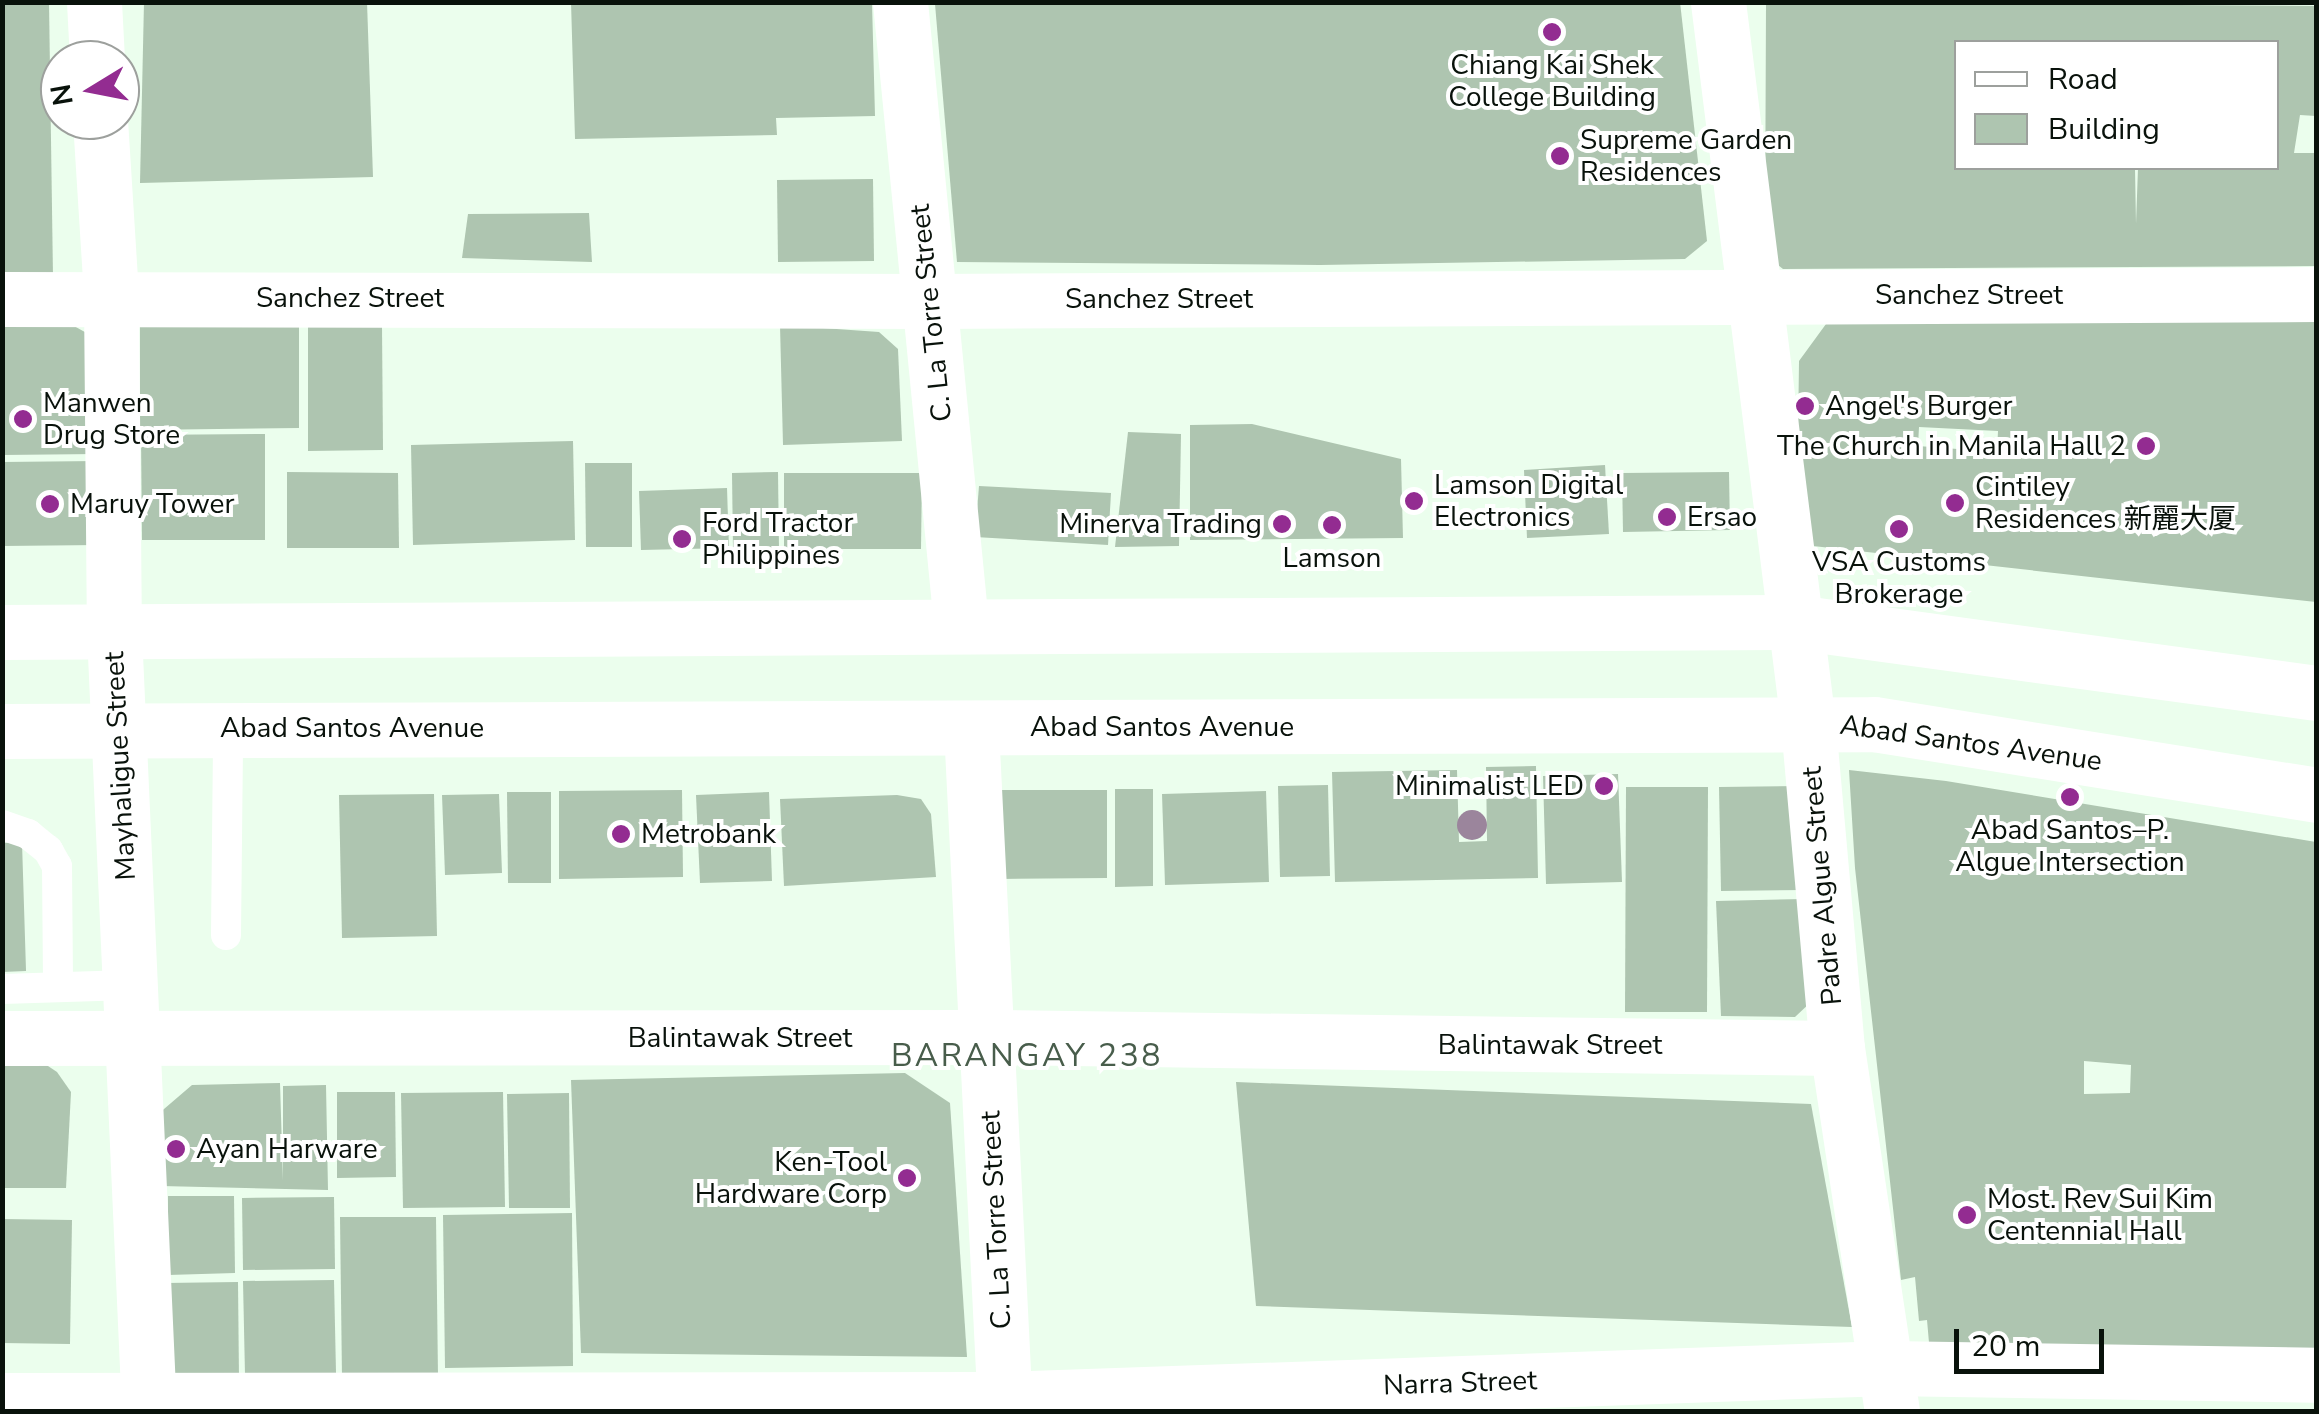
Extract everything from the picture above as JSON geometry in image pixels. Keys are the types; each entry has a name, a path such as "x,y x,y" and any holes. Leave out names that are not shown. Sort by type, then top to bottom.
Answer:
{"street":[{"path":"94,2 96,40"},
{"name":"C. La Torre Street","path":"900,2 961,624"},
{"name":"Padre Algue Street","path":"1718,2 1808,724 1837,1048 1889,1390"},
{"name":"Mayhaligue Street","path":"101,140 111,297 114,632 149,1407"},
{"name":"Sanchez Street","path":"2,299 930,301 2316,294"},
{"path":"2,632 1795,622 2316,693"},
{"name":"Abad Santos Avenue","path":"2,731 1874,724 2316,794"},
{"name":"C. La Torre Street","path":"971,728 990,1037 1004,1405"},
{"name":"Balintawak Street","path":"2,1038 131,1011 318,1040 990,1037 1837,1048"},
{"name":"Narra Street","path":"2,1400 149,1407 1004,1405 1889,1390 2316,1374"}],"lane":[{"path":"226,935 228,728"},
{"path":"2,825 28,834 48,850 57,866 58,987"},
{"path":"2,989 58,987 131,1011"}],"building":[{"path":"2,2 49,2 50,40 40,40 40,140 51,140 53,277 2,278"},
{"path":"144,2 367,2 373,177 140,183"},
{"path":"571,2 872,2 875,116 776,118 777,135 575,139"},
{"path":"1680,2 1707,241 1685,259 1320,265 957,262 935,4"},
{"path":"1766,2 2316,6 2316,116 2300,115 2294,153 2316,153 2316,266 1783,269 1774,262 1765,244"},
{"path":"873,179 874,261 778,262 777,180"},
{"path":"589,213 592,262 462,258 468,214"},
{"path":"2316,319 2316,602 1813,546 1798,436 1799,361 1826,324","holes":["1919,427 1998,431 1997,452 1918,446"]},
{"path":"140,322 299,322 299,428 140,430"},
{"path":"2,325 74,326 92,336 97,454 2,455"},
{"path":"780,325 879,332 898,349 902,441 783,445"},
{"path":"308,326 382,326 383,450 308,451"},
{"path":"1252,424 1401,459 1403,538 1190,540 1190,425"},
{"path":"1128,432 1181,434 1179,546 1115,547"},
{"path":"265,434 265,540 142,540 141,435"},
{"path":"573,441 575,540 413,545 411,445"},
{"name":"Maruy Tower","path":"98,461 99,545 2,546 2,462"},
{"path":"585,463 632,463 632,547 586,547"},
{"path":"1605,465 1609,534 1527,538 1524,470"},
{"path":"287,472 398,473 399,548 287,548"},
{"path":"778,472 779,549 733,549 732,473"},
{"path":"1729,472 1730,530 1623,532 1622,473"},
{"path":"784,473 922,473 921,549 784,549"},
{"path":"979,486 1111,493 1108,545 975,537"},
{"path":"727,488 729,548 641,550 639,491"},
{"path":"1536,766 1538,878 1335,882 1332,772 1457,770 1459,842 1487,841 1486,767"},
{"path":"1849,770 1946,781 2316,842 2316,1352 1930,1354 1927,1320 1919,1321 1915,1277 1901,1280 1855,868","holes":["2084,1061 2131,1065 2130,1093 2084,1094"]},
{"path":"1618,774 1622,882 1546,884 1543,776"},
{"path":"1328,785 1330,876 1280,877 1278,786"},
{"path":"1804,786 1806,890 1721,891 1719,787"},
{"path":"1626,787 1708,787 1707,1012 1625,1012"},
{"path":"1115,789 1153,789 1153,886 1115,887"},
{"name":"Metrobank","path":"682,790 683,877 559,879 559,791"},
{"path":"999,790 1107,790 1107,878 999,879"},
{"path":"1266,791 1269,882 1165,885 1162,794"},
{"path":"507,792 551,792 551,883 508,883"},
{"path":"769,792 772,881 700,883 696,795"},
{"path":"434,794 437,936 342,938 339,795"},
{"path":"499,794 502,873 445,875 442,795"},
{"path":"897,795 921,799 931,814 936,877 784,886 780,799"},
{"path":"22,842 26,971 2,972 2,843"},
{"path":"1805,899 1812,1001 1795,1017 1721,1016 1716,901"},
{"path":"36,1058 57,1072 71,1092 66,1188 2,1188 2,1060"},
{"path":"905,1073 950,1103 967,1357 581,1353 571,1080"},
{"path":"1236,1082 1811,1104 1852,1327 1256,1306"},
{"path":"280,1083 283,1181 283,1086 326,1085 328,1190 161,1186 157,1115 192,1085"},
{"path":"337,1092 395,1092 396,1177 337,1178"},
{"path":"503,1092 505,1207 403,1208 401,1093"},
{"path":"569,1093 570,1208 509,1208 507,1094"},
{"path":"168,1196 234,1196 235,1273 168,1275"},
{"path":"334,1197 335,1269 243,1270 242,1198"},
{"path":"572,1213 573,1366 445,1368 443,1215"},
{"path":"340,1217 436,1217 438,1376 342,1377"},
{"path":"2,1219 72,1220 70,1344 2,1343"},
{"path":"334,1280 336,1373 245,1375 243,1281"},
{"path":"238,1282 239,1380 166,1381 165,1283"}],"place":[{"name":"Chiang Kai Shek College Building","path":"1552,32"},
{"name":"Supreme Garden Residences","path":"1560,156"},
{"name":"Angel's Burger","path":"1805,406"},
{"name":"Manwen Drug Store","path":"23,419"},
{"name":"The Church in Manila Hall 2","path":"2146,446"},
{"name":"Lamson Digital Electronics","path":"1414,501"},
{"name":"Cintiley Residences 新麗大厦","path":"1955,503"},
{"name":"Maruy Tower","path":"50,504"},
{"name":"Ersao","path":"1667,517"},
{"name":"Minerva Trading","path":"1282,524"},
{"name":"Lamson","path":"1332,525"},
{"name":"VSA Customs Brokerage","path":"1899,529"},
{"name":"Ford Tractor Philippines","path":"682,539"},
{"name":"Minimalist LED","path":"1604,786"},
{"name":"Abad Santos–P. Algue Intersection","path":"2070,797"},
{"name":"Metrobank","path":"621,834"},
{"name":"Ayan Harware","path":"176,1149"},
{"name":"Ken-Tool Hardware Corp","path":"907,1178"},
{"name":"Most. Rev Sui Kim Centennial Hall","path":"1967,1215"}],"district":[{"name":"BARANGAY 238","path":"1027,1056"}]}
